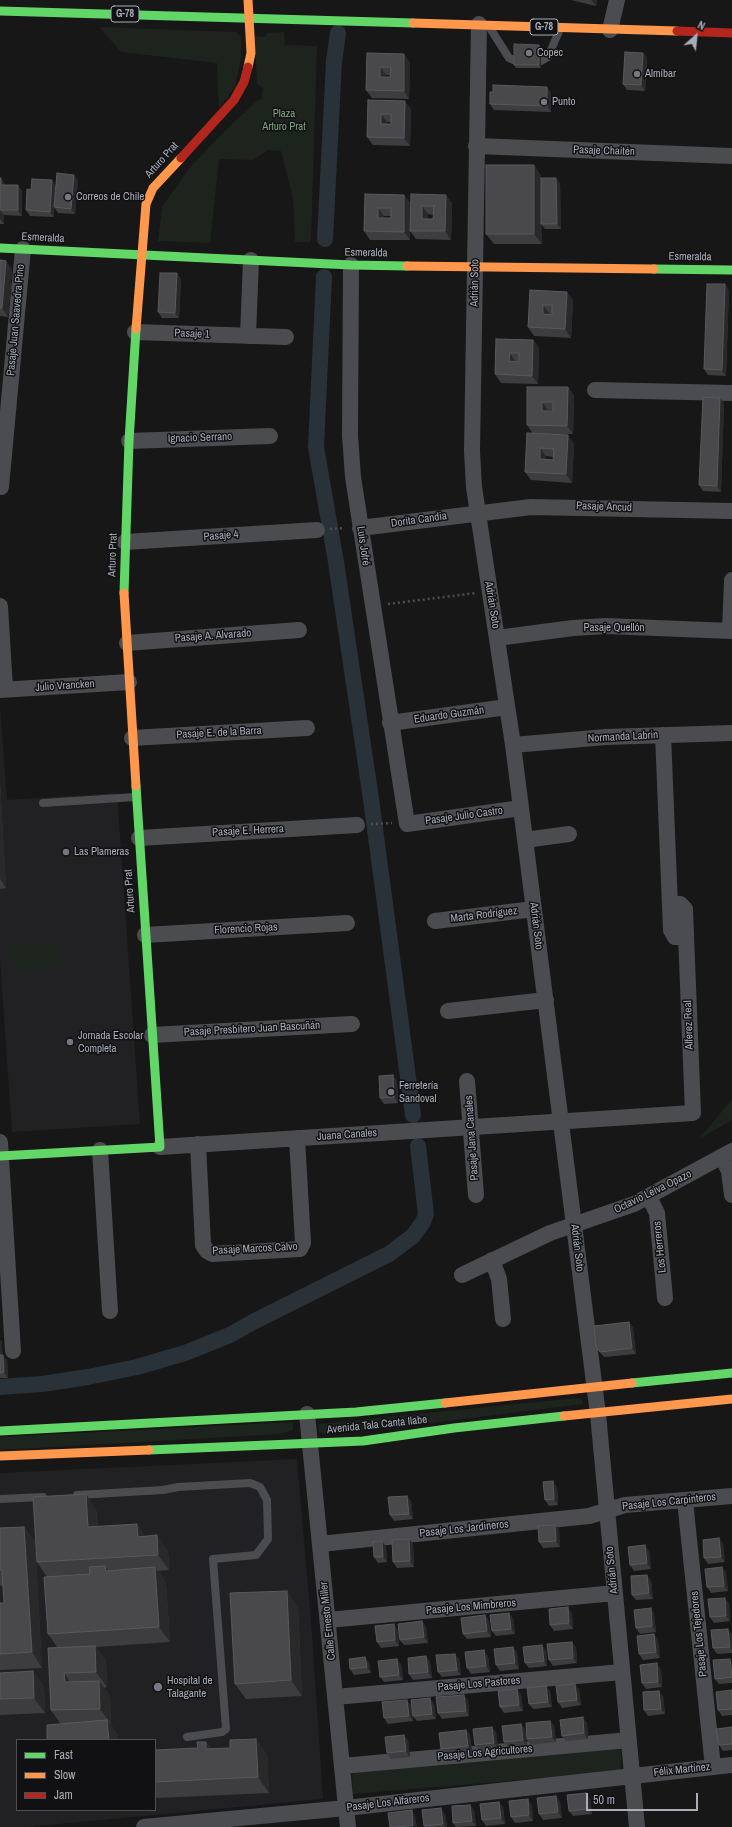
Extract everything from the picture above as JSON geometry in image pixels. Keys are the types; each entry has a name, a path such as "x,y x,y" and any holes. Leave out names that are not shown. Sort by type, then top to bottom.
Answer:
{"street":[{"name":"Arturo Prat","path":"160,1147 132,738 124,591 135,332 146,204 153,188 234,100 244,82 251,53 248,0"},
{"path":"610,30 617,0"},
{"name":"G-78","path":"0,11 31,9 90,10 250,18 483,24 610,30 732,33"},
{"name":"Adrián Soto","path":"483,24 476,146 472,451 474,487 508,707 598,1414 637,1827"},
{"name":"Pasaje Chaitén","path":"476,146 732,156"},
{"name":"Esmeralda","path":"0,248 351,265 732,270"},
{"name":"Pasaje Juan Saavedra Pino","path":"1,487 23,249"},
{"path":"248,336 251,260"},
{"name":"Luis Jofré","path":"351,265 350,436 353,477 390,723 407,824"},
{"name":"Pasaje 1","path":"135,332 286,337"},
{"path":"595,390 732,393"},
{"name":"Ignacio Serrano","path":"130,441 270,436"},
{"name":"Pasaje Ancud","path":"477,512 558,506 732,511"},
{"name":"Dorita Candia","path":"360,528 477,512"},
{"name":"Pasaje 4","path":"125,542 317,530"},
{"path":"731,631 732,580"},
{"path":"0,606 2,689"},
{"name":"Pasaje Quellón","path":"497,638 573,628 606,626 731,631"},
{"name":"Pasaje A. Alvarado","path":"127,643 300,630"},
{"name":"Julio Vrancken","path":"2,689 129,682"},
{"name":"Eduardo Guzmán","path":"390,723 508,707"},
{"name":"Pasaje E. de la Barra","path":"132,738 307,728"},
{"name":"Normanda Labrin","path":"513,745 606,737 732,733"},
{"name":"Alferez Real","path":"663,735 670,904 680,904 684,906 693,1113"},
{"name":"Pasaje Julio Castro","path":"407,824 521,808"},
{"name":"Pasaje E. Herrera","path":"139,838 362,825"},
{"path":"525,840 569,834"},
{"name":"Marta Rodríguez","path":"434,921 534,909"},
{"name":"Florencio Rojas","path":"145,935 348,923"},
{"path":"448,1011 546,1000"},
{"name":"Pasaje Presbítero Juan Bascuñán","path":"152,1035 352,1024"},
{"name":"Pasaje Jana Canales","path":"467,1082 476,1195"},
{"name":"Juana Canales","path":"0,1151 100,1150 160,1147 693,1113"},
{"name":"Pasaje Marcos Calvo","path":"198,1144 203,1245 207,1251 212,1254 300,1249 304,1243 297,1138"},
{"path":"100,1150 110,1311"},
{"path":"0,1151 13,1350"},
{"path":"727,1154 732,1195"},
{"name":"Octavio Leiva Opazo","path":"462,1275 535,1239 614,1213 649,1197 727,1154"},
{"name":"Los Herreros","path":"649,1197 657,1213 665,1298"},
{"path":"492,1260 500,1278 503,1319"},
{"name":"Avenida Tala Canta Ilabe","path":"0,1431 307,1414 427,1405 594,1386 732,1373"},
{"name":"Avenida Tala Canta Ilabe","path":"0,1456 363,1441 454,1428 732,1399"},
{"name":"Calle Ernesto Miller","path":"307,1414 348,1827"},
{"name":"Pasaje Los Carpinteros","path":"607,1510 624,1505 732,1496"},
{"name":"Pasaje Los Tejedores","path":"685,1501 713,1767"},
{"name":"Pasaje Los Jardineros","path":"320,1544 590,1516 607,1510"},
{"name":"Pasaje Los Mimbreros","path":"328,1620 615,1593"},
{"name":"Pasaje Los Pastores","path":"335,1697 622,1672"},
{"name":"Pasaje Los Agricultores","path":"342,1766 629,1740"},
{"name":"Félix Martínez","path":"632,1775 732,1765"},
{"name":"Pasaje Los Alfareros","path":"144,1827 346,1808 632,1775"}],"lane":[{"path":"483,24 509,58 516,61"},
{"path":"541,61 548,57 560,28"},
{"path":"44,803 136,797"},
{"path":"68,1496 120,1494 178,1487 250,1483 260,1487 267,1500 268,1539 256,1555 213,1559 226,1730 222,1732 187,1737"},
{"path":"0,1499 53,1496"}],"path":[{"path":"372,606 489,591"},
{"path":"362,825 384,823"}],"shaded area":[{"name":"Jornada Escolar Completa","path":"0,706 7,800 117,793 140,1124 12,1132 0,960"},
{"name":"Hospital de Talagante","path":"297,1459 312,1634 323,1799 27,1827 0,1827 0,1473"}],"green space":[{"path":"99,27 236,32 241,37 241,57 235,87 219,109 217,63 121,52"},
{"name":"Plaza Arturo Prat","path":"284,32 285,45 317,46 311,242 295,242 293,198 281,151 268,150 253,160 219,159 210,243 158,241 162,207 190,167 231,125 258,100 261,100 263,88 257,84 255,36 265,37 267,33"},
{"path":"60,943 62,968 12,971 11,945"},
{"path":"732,1099 732,1120 699,1139"},
{"path":"576,1398 582,1400 583,1404 407,1426 325,1434 319,1432 319,1424"},
{"path":"293,1422 293,1430 281,1434 0,1450 0,1437"},
{"path":"614,1747 621,1750 621,1768 618,1772 353,1794 352,1775 357,1771"}],"building":[{"path":"514,44 539,45 539,65 514,65"},
{"name":"Almíbar","path":"625,52 643,53 641,85 623,84"},
{"path":"367,53 404,54 404,91 366,90","holes":["380,67 391,67 390,77 380,77"]},
{"path":"493,85 547,87 547,106 490,104 490,92 493,92"},
{"path":"368,100 405,101 404,138 367,137","holes":["381,114 391,114 391,124 381,124"]},
{"path":"486,165 534,165 534,234 486,234"},
{"name":"Correos de Chile","path":"57,173 74,175 71,209 54,207"},
{"path":"0,178 1,185 18,185 18,210 0,210"},
{"path":"541,178 556,178 557,224 541,224"},
{"path":"32,179 52,180 50,212 26,210 27,189 31,190"},
{"path":"365,194 404,195 404,232 364,231","holes":["378,208 391,208 391,218 378,218"]},
{"path":"411,194 446,195 445,231 410,231","holes":["422,206 434,206 433,219 422,219"]},
{"path":"0,260 6,261 2,308 0,308"},
{"path":"160,273 177,273 175,313 158,312"},
{"path":"707,284 725,284 722,370 704,369"},
{"path":"530,290 567,292 565,329 528,327","holes":["543,305 552,305 552,315 543,314"]},
{"path":"496,339 533,340 532,376 495,374","holes":["510,353 519,353 519,362 509,361"]},
{"path":"527,387 568,387 567,426 527,425","holes":["542,402 553,402 553,411 542,411"]},
{"path":"703,397 720,398 717,486 699,485"},
{"path":"527,433 568,435 566,474 525,472","holes":["540,448 554,449 553,460 540,459"]},
{"path":"393,1075 394,1097 380,1098 379,1076"},
{"path":"629,1322 632,1348 600,1352 596,1347 594,1326"},
{"path":"0,1355 3,1355 4,1372 0,1373"},
{"path":"553,1481 554,1499 545,1500 543,1482"},
{"path":"86,1494 88,1527 137,1524 138,1537 157,1535 158,1555 37,1562 33,1497"},
{"path":"407,1496 409,1514 390,1515 388,1497"},
{"path":"555,1525 556,1541 539,1542 538,1526"},
{"path":"24,1527 32,1652 0,1654 0,1603 4,1603 2,1570 0,1570 0,1528"},
{"path":"719,1538 721,1557 704,1558 703,1540"},
{"path":"409,1539 410,1561 393,1562 392,1540"},
{"path":"382,1541 383,1557 374,1557 373,1542"},
{"path":"645,1545 647,1563 630,1565 628,1547"},
{"path":"105,1566 106,1571 155,1567 159,1627 48,1634 44,1577 90,1574 89,1567"},
{"path":"722,1567 724,1586 707,1587 705,1569"},
{"path":"647,1575 649,1593 632,1595 631,1576"},
{"path":"287,1591 291,1680 235,1684 230,1593"},
{"path":"725,1598 726,1616 710,1617 708,1599"},
{"path":"568,1607 569,1623 550,1625 549,1609"},
{"path":"651,1608 652,1626 636,1628 634,1610"},
{"path":"509,1613 511,1629 492,1631 490,1615"},
{"path":"485,1615 487,1631 463,1634 461,1618"},
{"path":"422,1621 424,1637 400,1640 398,1624"},
{"path":"394,1624 395,1640 377,1642 375,1626"},
{"path":"728,1629 730,1647 713,1648 711,1630"},
{"path":"654,1634 656,1652 639,1654 637,1636"},
{"path":"572,1642 573,1658 549,1660 547,1644"},
{"path":"542,1645 544,1661 525,1663 523,1647"},
{"path":"95,1646 96,1672 64,1673 65,1682 99,1681 100,1709 51,1710 48,1648"},
{"path":"513,1647 515,1663 496,1665 494,1649"},
{"path":"484,1650 486,1666 467,1668 465,1652"},
{"path":"455,1654 457,1670 438,1672 436,1655"},
{"path":"426,1656 428,1672 409,1674 408,1658"},
{"path":"365,1657 367,1667 350,1669 349,1659"},
{"path":"397,1659 399,1675 380,1677 378,1661"},
{"path":"730,1659 732,1677 715,1679 713,1660"},
{"path":"657,1663 658,1682 642,1683 640,1665"},
{"path":"33,1671 34,1698 0,1699 0,1673"},
{"path":"575,1684 577,1700 558,1702 556,1686"},
{"path":"546,1686 548,1702 529,1704 527,1688"},
{"path":"517,1689 519,1705 500,1707 498,1691"},
{"path":"732,1690 732,1709 718,1710 716,1692"},
{"path":"659,1691 661,1709 644,1710 643,1692"},
{"path":"464,1695 466,1711 438,1713 436,1697"},
{"path":"430,1698 432,1714 413,1716 411,1700"},
{"path":"407,1700 409,1716 384,1718 382,1702"},
{"path":"583,1717 584,1733 562,1736 560,1720"},
{"path":"107,1720 109,1739 47,1739 47,1725"},
{"path":"550,1721 552,1737 527,1739 526,1723"},
{"path":"521,1724 523,1740 504,1742 502,1726"},
{"path":"492,1727 494,1743 475,1745 473,1729"},
{"path":"732,1727 732,1744 719,1745 716,1729"},
{"path":"466,1730 468,1746 441,1749 439,1733"},
{"path":"404,1735 406,1751 387,1753 385,1737"},
{"path":"256,1739 258,1777 156,1782 156,1750 198,1748 197,1742 206,1742 206,1749 230,1748 230,1740"},
{"path":"586,1793 588,1809 569,1811 567,1795"},
{"path":"556,1796 558,1812 539,1814 537,1798"},
{"path":"528,1799 529,1815 511,1817 509,1801"},
{"path":"499,1802 501,1818 482,1820 480,1804"},
{"path":"470,1805 472,1821 453,1823 452,1806"},
{"path":"441,1808 443,1824 424,1826 422,1810"},
{"path":"412,1810 413,1826 390,1827 388,1813"}],"waterway":[{"path":"325,239 334,61 338,33"},
{"path":"324,277 316,447 336,562 371,799 413,1115"},
{"path":"0,1387 42,1384 88,1377 137,1367 185,1353 230,1335 389,1254 413,1236 423,1222 426,1214 418,1146"}],"traffic: fast":[{"path":"0,11 413,23"},
{"path":"0,248 351,265 407,266"},
{"path":"654,269 732,270"},
{"path":"124,593 129,441 136,329"},
{"path":"0,1156 160,1147 136,786"},
{"path":"632,1383 732,1373"},
{"path":"0,1431 356,1412 445,1403"},
{"path":"149,1450 363,1441 454,1428 564,1416"}],"traffic: slow":[{"path":"248,0 251,53 248,67"},
{"path":"413,23 677,31"},
{"path":"136,329 146,204 153,188 181,158"},
{"path":"407,266 654,269"},
{"path":"124,593 136,786"},
{"path":"445,1403 632,1383"},
{"path":"564,1416 732,1399"},
{"path":"0,1456 149,1450"}],"traffic: jam":[{"path":"677,31 732,33"},
{"path":"181,158 234,100 244,82 248,67"}],"place":[{"name":"Copec","path":"529,53"},
{"name":"Almíbar","path":"637,74"},
{"name":"Punto","path":"544,102"},
{"name":"Correos de Chile","path":"68,197"},
{"name":"Las Plameras","path":"66,852"},
{"name":"Jornada Escolar Completa","path":"70,1042"},
{"name":"Ferretería Sandoval","path":"391,1092"},
{"name":"Hospital de Talagante","path":"158,1687"}]}
